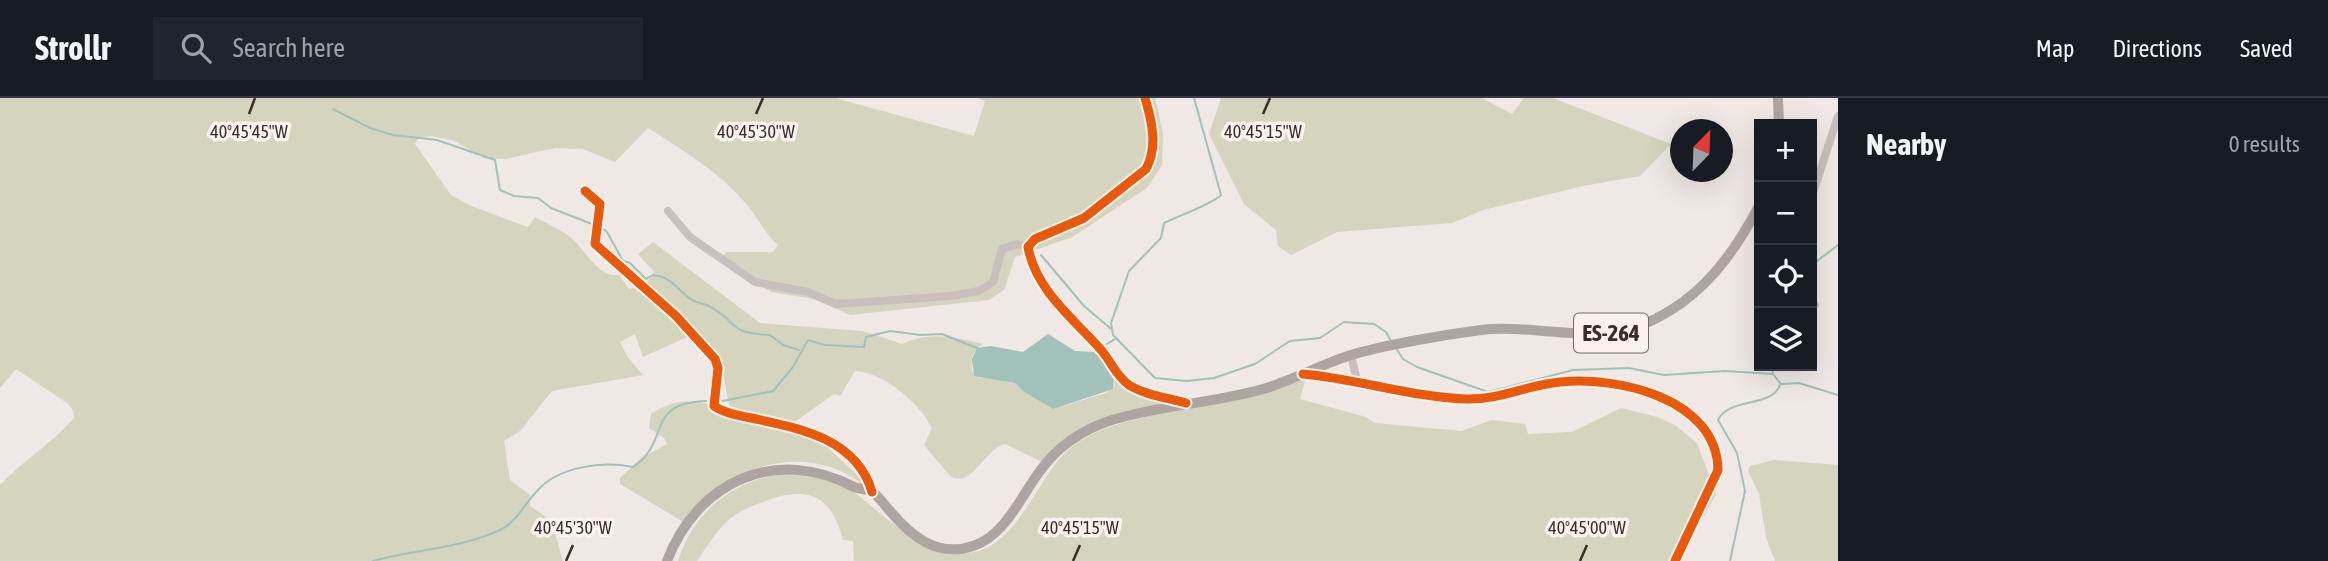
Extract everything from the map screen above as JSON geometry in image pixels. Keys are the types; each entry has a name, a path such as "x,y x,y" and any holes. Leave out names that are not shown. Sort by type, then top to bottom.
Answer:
{"main road":[{"path":"1778,98 1779,119"},
{"name":"ES-264","path":"667,561 680,531 699,507 731,484 750,475 777,469 826,474 872,492 906,530 928,545 949,549 972,547 993,534 1041,468 1067,443 1109,421 1269,387 1351,355 1408,344 1501,329 1597,333 1631,330 1704,288 1718,272 1754,214"}],"street":[{"path":"1028,247 1035,239 1084,218 1146,169 1153,134 1145,98"},
{"path":"1817,182 1838,116"},
{"path":"585,191 600,204 595,244 676,316 715,359 718,368 715,406 732,414 796,427 828,439 861,465 872,492"},
{"path":"668,211 690,237 755,282 808,292 846,305 923,300 979,291 993,282 1002,249 1017,244 1028,247"},
{"path":"1028,247 1031,262 1051,296 1109,359 1122,379 1139,391 1186,403"},
{"path":"1351,355 1357,381"},
{"path":"1303,374 1357,381 1415,393 1483,399 1559,382 1587,382 1628,387 1667,400 1695,418 1712,440 1718,461 1718,470 1675,561"}],"green space":[{"path":"0,98 835,98 974,136 985,101 977,98 1155,98 1163,133 1162,165 1147,188 1072,237 1015,257 1004,290 989,300 850,315 814,299 771,292 721,260 726,252 773,252 778,245 738,194 726,183 648,128 615,162 583,149 555,148 506,159 484,158 455,141 432,136 418,138 415,144 451,195 471,206 528,227 535,217 569,236 598,267 611,275 619,275 629,289 645,285 654,272 638,254 653,242 760,323 862,331 902,344 932,336 952,337 983,344 973,355 972,371 980,378 1015,383 1024,392 1053,409 1106,393 1115,386 1114,377 1146,397 1169,404 1104,420 1044,463 1005,444 991,453 972,473 959,479 951,477 924,445 932,428 919,409 889,383 855,371 840,396 834,394 786,428 825,445 865,482 862,484 840,471 816,464 791,462 766,466 742,474 720,487 700,503 685,523 620,484 620,478 640,459 667,444 664,438 649,428 651,414 661,408 691,402 711,405 731,414 723,373 694,334 643,357 635,334 620,342 627,356 643,375 552,391 520,431 504,441 510,480 530,495 530,506 551,520 563,561 0,561 0,485 74,418 73,410 67,403 16,369 0,388"},
{"path":"1221,98 1482,98 1512,114 1524,98 1553,98 1670,145 1640,176 1583,186 1483,210 1452,223 1337,232 1291,255 1278,246 1276,230 1244,204 1209,134"},
{"path":"1283,376 1287,379 1306,377 1300,399 1366,417 1375,423 1461,431 1492,420 1525,424 1528,434 1572,432 1621,408 1657,417 1675,425 1697,443 1716,494 1680,561 854,561 853,541 843,540 838,524 824,503 815,497 792,494 763,502 730,518 697,561 678,561 693,528 707,511 725,496 749,482 795,474 826,478 840,483 896,526 947,549 962,553 981,550 997,542 1011,529 1056,463 1078,442 1124,423 1238,392"},
{"path":"1774,460 1838,465 1838,561 1775,561 1766,538 1759,494 1748,471 1750,466"}],"water":[{"path":"1048,334 1075,351 1096,352 1114,378 1113,389 1053,409 1024,392 1015,383 974,376 972,359 977,348 991,346 1023,352"}],"waterway":[{"path":"1194,98 1221,195 1164,223 1161,238 1129,271 1111,323 1113,335 1155,378 1187,381 1214,378 1255,364 1290,341 1320,338 1344,322 1374,324 1386,332 1391,341"},
{"path":"333,109 370,128 393,135 437,140 495,160 500,190 514,196 538,198 551,208 592,224"},
{"path":"600,226 607,232 623,261 630,263 646,279 653,275 664,278 691,300 719,312 739,329 770,335 783,345 799,350"},
{"path":"1817,261 1838,245"},
{"path":"1041,255 1084,306 1110,328"},
{"path":"723,401 773,391 793,367 808,340 825,345 864,347 866,337 890,331 920,335 942,334 977,348"},
{"path":"1107,344 1115,339"},
{"path":"1396,348 1403,359 1417,367 1488,392 1573,370 1629,368 1664,375 1725,371 1773,374 1781,384"},
{"path":"1782,384 1799,383 1838,395"},
{"path":"1730,561 1745,491 1737,453 1718,420 1731,408 1768,397 1780,385"},
{"path":"373,561 453,545 500,530 516,517 546,483 569,471 595,465 633,467 645,457 666,416 674,408 687,403 706,401"}],"cycle path":[{"path":"1145,98 1152,125 1153,143 1146,169 1084,218 1035,239 1028,247 1032,263 1048,291 1102,351 1125,382 1142,391 1186,403"},
{"path":"585,191 600,204 595,244 676,316 715,359 718,368 714,406 729,413 792,427 826,440 854,460 865,474 872,492"},
{"path":"1303,374 1445,398 1478,399 1548,384 1583,381 1635,388 1660,397 1683,409 1701,425 1713,445 1718,470 1675,561"}]}
